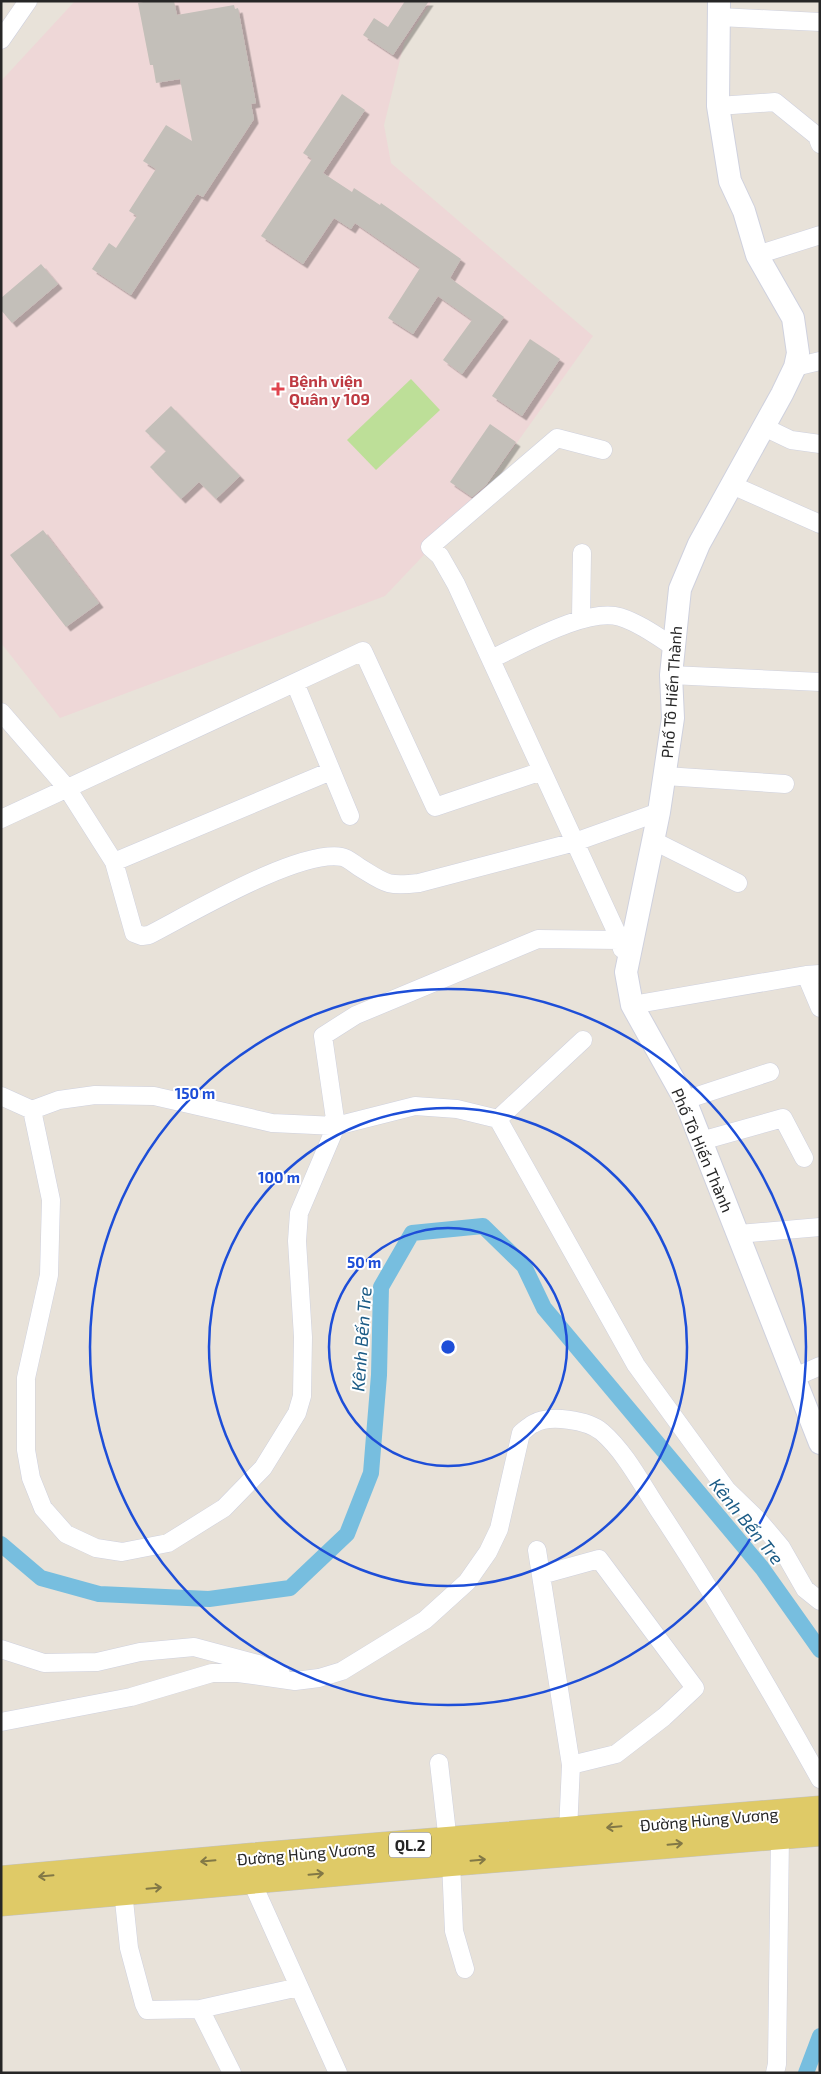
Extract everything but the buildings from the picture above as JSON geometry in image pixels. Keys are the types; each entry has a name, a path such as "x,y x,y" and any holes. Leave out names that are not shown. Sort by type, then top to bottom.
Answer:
{"main road":[{"name":"Đường Hùng Vương","path":"449,1852 568,1832 820,1810"},
{"name":"Đường Hùng Vương","path":"1,1880 252,1868 449,1852 780,1836 820,1832"},
{"name":"Đường Hùng Vương","path":"1,1902 123,1891 252,1868"}],"street":[{"path":"1,40 28,1"},
{"path":"719,9 820,22"},
{"name":"Phố Tô Hiến Thành","path":"719,9 718,106 730,182 744,211 757,256 793,318 798,353 794,367 764,427 699,544 680,589 671,675 673,718 660,812 626,972 632,1006 685,1100 818,1433"},
{"path":"718,106 775,102 817,136 820,144"},
{"path":"757,256 820,235"},
{"path":"794,367 820,361"},
{"path":"764,427 791,440 820,444"},
{"path":"603,450 557,438 430,547 440,556 456,584 491,659 620,940 626,972"},
{"path":"732,485 820,524"},
{"path":"581,618 582,553"},
{"path":"491,659 581,618 609,616 620,617 674,647"},
{"path":"1,819 363,651 435,807 542,770"},
{"path":"671,675 820,682"},
{"path":"295,683 350,816"},
{"path":"1,712 67,788 114,862 134,933 142,936 149,935 265,876 320,857 344,857 387,884 400,886 419,883 575,842 660,812"},
{"path":"114,862 331,771"},
{"path":"664,776 785,784"},
{"path":"654,841 738,883"},
{"path":"32,1110 51,1200 49,1275 26,1378 26,1450 31,1478 42,1508 66,1534 96,1548 122,1552 168,1543 224,1508 263,1468 297,1412 302,1396 303,1337 297,1241 299,1213 336,1126 323,1036 356,1015 538,939 620,940"},
{"path":"632,1006 813,974 820,1008"},
{"path":"498,1119 583,1040"},
{"path":"685,1100 770,1072"},
{"path":"1,1096 32,1110 59,1100 95,1095 154,1096 272,1123 336,1126 416,1106 456,1109 498,1119 636,1365 727,1490 759,1521 781,1547 805,1589 820,1601"},
{"path":"701,1141 783,1118 804,1158"},
{"path":"739,1234 820,1227"},
{"path":"795,1376 820,1366"},
{"path":"1,1722 131,1697 212,1673 238,1673 295,1681 319,1678 342,1671 425,1620 468,1582 488,1552 499,1529 521,1433 534,1423 546,1419 565,1419 580,1422 601,1431 620,1452 687,1554 820,1779"},
{"path":"537,1550 571,1765 568,1832"},
{"path":"540,1575 598,1559 695,1688 664,1718 616,1754 571,1765"},
{"path":"1,1649 44,1663 97,1662 140,1652 194,1648 258,1664 295,1681"},
{"path":"439,1763 449,1852 454,1931 464,1969"},
{"path":"775,2073 777,2054 780,1836"},
{"path":"252,1868 299,1987 338,2073"},
{"path":"123,1891 129,1948 147,2010 200,2009 299,1987"},
{"path":"200,2009 232,2073"}],"shaded area":[{"name":"Bệnh viện Quân y 109","path":"75,1 432,1 404,43 384,125 391,163 593,336 476,500 385,596 60,718 1,643 1,81"}],"green space":[{"path":"411,379 440,410 376,470 347,440"}],"waterway":[{"name":"Kênh Bến Tre","path":"1,1544 41,1578 99,1594 209,1599 290,1588 347,1534 371,1473 379,1375 381,1287 412,1233 483,1226 524,1266 544,1308 762,1568 820,1650"},
{"name":"Kênh Bến Tre","path":"806,2073 820,2036"}],"place":[{"name":"Bệnh viện Quân y 109","path":"278,389"}]}
